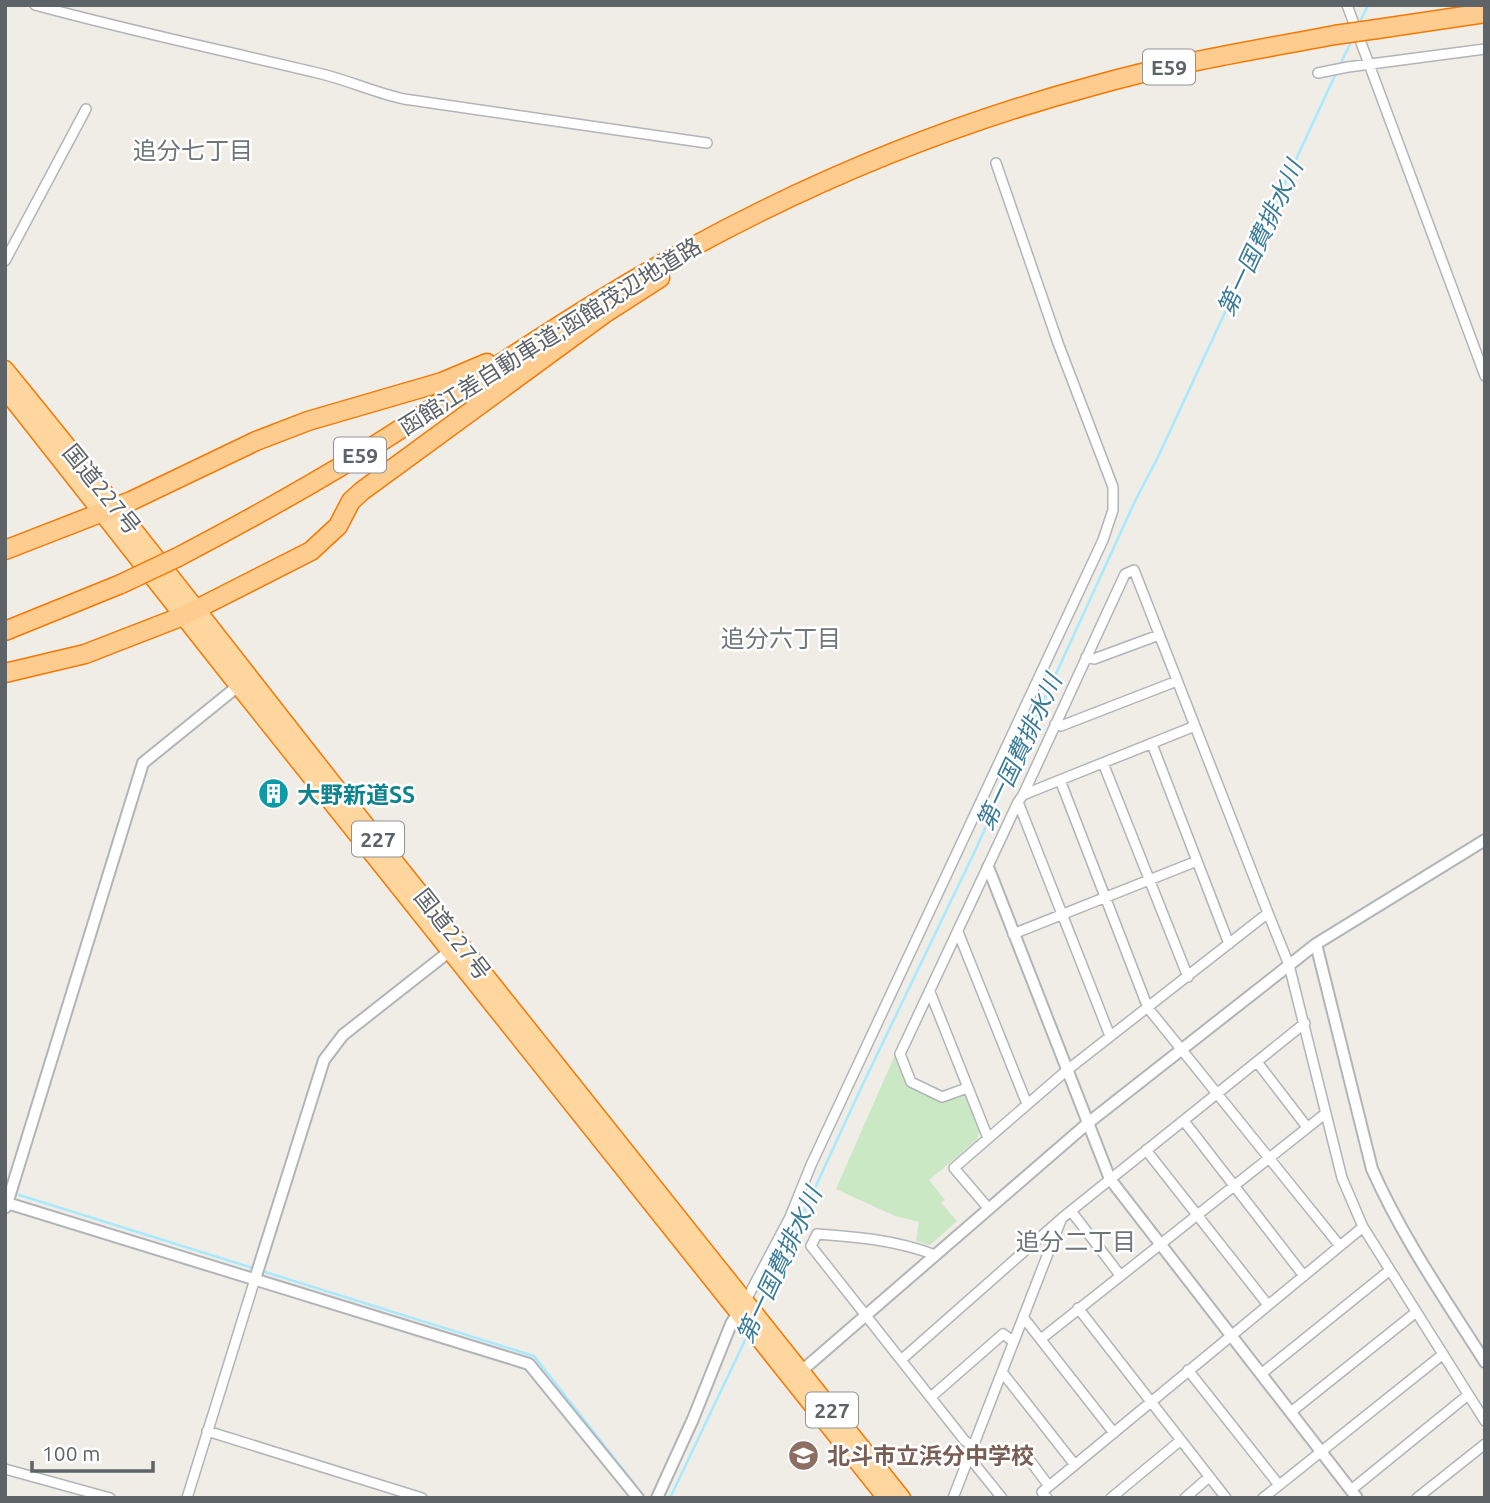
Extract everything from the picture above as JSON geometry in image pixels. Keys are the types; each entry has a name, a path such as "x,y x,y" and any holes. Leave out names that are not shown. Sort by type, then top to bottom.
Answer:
{"highway":[{"name":"函館江差自動車道;函館茂辺地道路","path":"5,631 121,584 178,557 356,457 635,279 852,170 977,121 1096,85 1172,66 1335,35 1485,13"},
{"path":"5,673 85,654 190,613 311,551 338,526 351,500 362,491 683,257"},
{"path":"5,550 110,510 256,441 308,421 442,382 536,342"},
{"name":"国道227号","path":"5,369 190,613 796,1375 886,1498"},
{"name":"国道227号","path":"5,390 110,510"},
{"name":"国道227号","path":"796,1375 902,1498"}],"street":[{"path":"35,5 328,76 393,97 707,143"},
{"path":"1347,5 1485,376"},
{"path":"1318,73 1485,49"},
{"path":"5,261 86,109"},
{"path":"657,1498 693,1419 731,1324 745,1310 790,1217 811,1165 1103,540 1113,510 1113,487 1058,342 996,163"},
{"path":"967,1088 942,1097 911,1082 900,1054 1125,575 1134,570 1289,965 1342,1178 1363,1227 1485,1421"},
{"path":"1086,657 1094,659 1159,635"},
{"path":"244,681 143,763 6,1206 257,1273 529,1364 638,1498"},
{"path":"1055,724 1061,726 1178,681"},
{"path":"1020,798 1195,726"},
{"path":"1152,744 1229,944"},
{"path":"1103,763 1188,977"},
{"path":"1060,780 1148,1008 1340,1246"},
{"path":"1020,798 1110,1036"},
{"path":"796,1375 1088,1123 1316,944 1485,840"},
{"path":"1013,934 1197,861"},
{"path":"988,867 1110,1179 1354,1494 1468,1395"},
{"path":"989,1209 954,1168 1066,1071 1268,913"},
{"path":"958,932 1027,1104"},
{"path":"1316,944 1372,1169 1409,1242 1485,1362"},
{"path":"187,1498 324,1060 331,1047 343,1035 455,946"},
{"path":"930,992 988,1138"},
{"path":"901,1360 1062,1218 1305,1023"},
{"path":"1257,1062 1307,1127"},
{"path":"1041,1339 1326,1113"},
{"path":"1184,1121 1304,1276"},
{"path":"1146,1150 1268,1305"},
{"path":"1071,1211 1120,1275"},
{"path":"953,1498 1062,1218"},
{"path":"1047,1498 1042,1492 1363,1227"},
{"path":"935,1255 890,1240 817,1234 811,1246 965,1440 973,1446"},
{"path":"1261,1374 1390,1270"},
{"path":"1078,1308 1226,1498"},
{"path":"1291,1412 1415,1313"},
{"path":"1023,1317 1114,1433"},
{"path":"931,1396 1003,1334 1013,1341"},
{"path":"1263,1498 1442,1354"},
{"path":"1188,1370 1279,1485"},
{"path":"1002,1372 1075,1465"},
{"path":"207,1431 422,1498"},
{"path":"1111,1498 1181,1440"},
{"path":"1417,1498 1485,1444"},
{"path":"1025,1454 1049,1486"},
{"path":"969,1457 1002,1498"},
{"path":"5,1469 110,1498"},
{"path":"1185,1498 1209,1477"}],"green space":[{"path":"895,1055 908,1086 943,1102 960,1095 966,1097 980,1129 977,1140 929,1180 945,1200 941,1203 957,1221 930,1245 916,1241 919,1222 895,1216 836,1189"}],"waterway":[{"name":"第一国費排水川","path":"1359,24 1368,5"},
{"name":"第一国費排水川","path":"1340,65 1352,40"},
{"name":"第一国費排水川","path":"759,1309 1337,71"},
{"path":"19,1195 256,1269"},
{"path":"262,1271 534,1356 636,1486"},
{"name":"第一国費排水川","path":"670,1498 748,1334"}],"place":[{"name":"大野新道SS","path":"274,794"},
{"name":"北斗市立浜分中学校","path":"804,1455"}],"district":[{"name":"追分七丁目","path":"193,150"},
{"name":"追分六丁目","path":"781,638"},
{"name":"追分二丁目","path":"1076,1241"}]}
